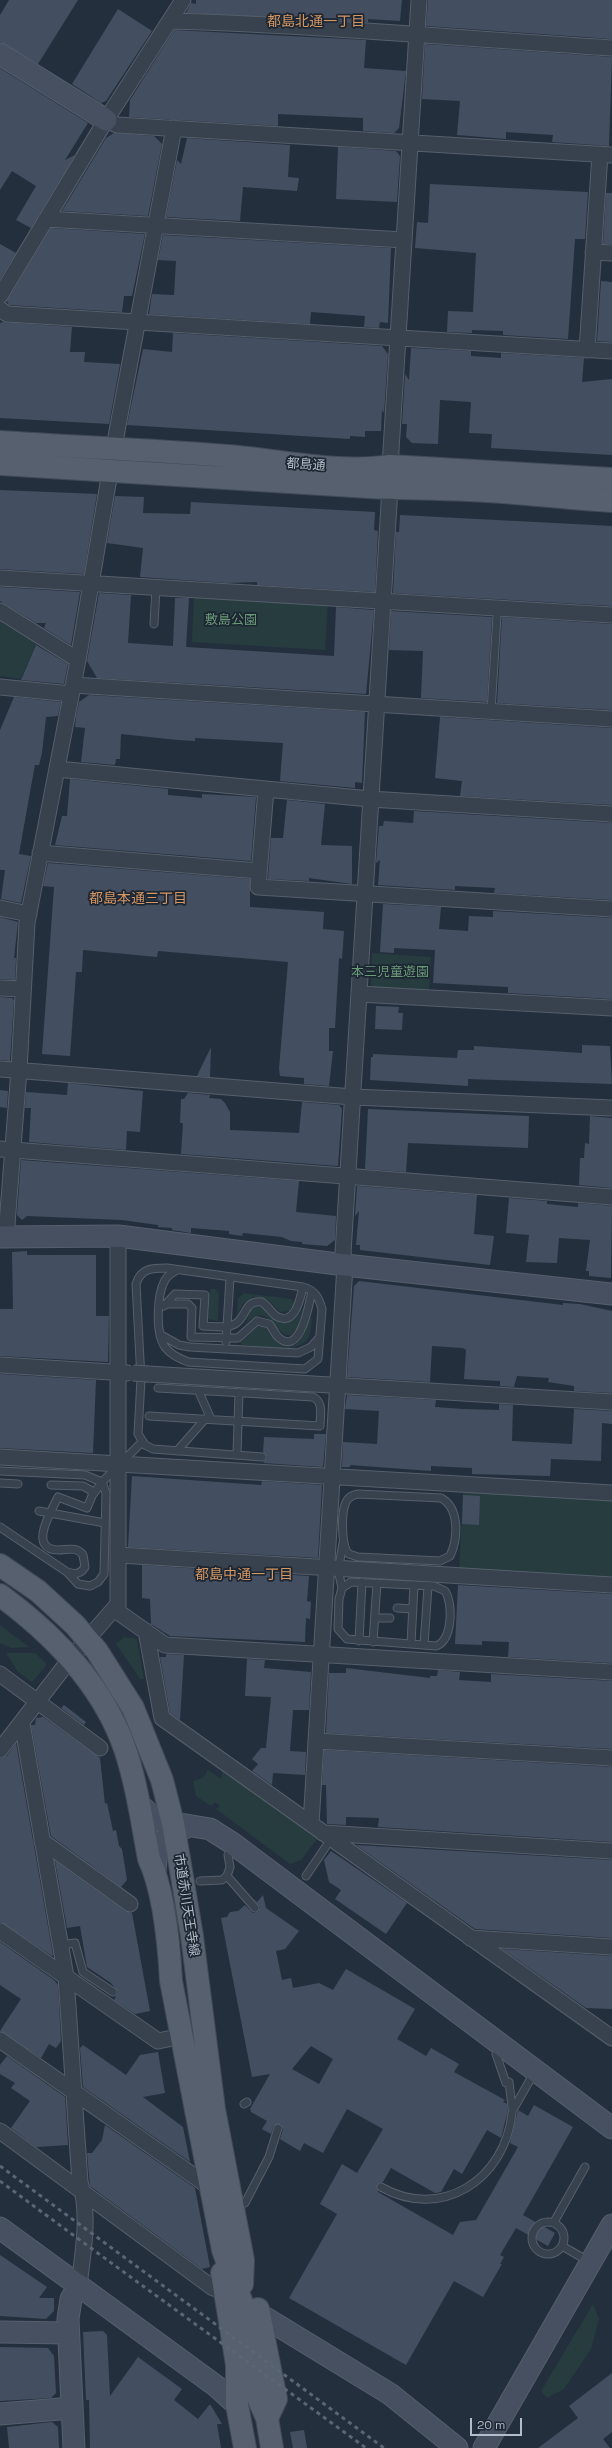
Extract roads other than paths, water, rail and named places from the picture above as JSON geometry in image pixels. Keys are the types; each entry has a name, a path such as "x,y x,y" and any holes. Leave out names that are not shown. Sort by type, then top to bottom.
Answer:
{"main road":[{"name":"都島通","path":"0,442 229,456 280,463 612,479"},
{"name":"都島通","path":"0,464 503,492 552,498 612,502"},
{"name":"市道赤川天王寺線","path":"0,1565 38,1591 87,1639 124,1692 141,1725 180,1827 214,2109 242,2260 256,2297 250,2308"},
{"name":"市道赤川天王寺線","path":"0,1595 34,1621 71,1658 106,1709 118,1732 133,1776 149,1859 155,1872 169,1947 171,1981 223,2250 250,2308"},
{"path":"223,2250 223,2289 237,2365 237,2405 245,2448"},
{"path":"250,2308 276,2399 267,2418 272,2448"}],"street":[{"path":"0,296 106,120 182,0"},
{"path":"400,487 383,476 380,468 398,338 419,0"},
{"path":"170,20 324,27 416,35 612,48"},
{"path":"0,54 106,120 117,125 606,154 593,252 587,350"},
{"path":"174,128 110,471 78,660 29,914 19,1070 6,1149 3,1237 118,1236 345,1265 612,1294"},
{"path":"46,219 404,240"},
{"path":"593,252 612,253"},
{"path":"0,309 7,314 612,351"},
{"path":"322,1832 316,1741 322,1654 335,1570 332,1476 345,1265 343,1253 382,602 400,487 396,478 380,468"},
{"path":"0,578 612,615"},
{"path":"0,611 78,660"},
{"path":"0,687 376,704 612,718"},
{"path":"57,769 370,799 612,814"},
{"path":"266,789 258,887 612,909"},
{"path":"40,853 259,871"},
{"path":"0,908 29,914"},
{"path":"0,988 23,989"},
{"path":"359,994 612,1008"},
{"path":"0,1069 353,1097 612,1108"},
{"path":"6,1149 612,1197"},
{"path":"0,1750 71,1658 87,1639 118,1608 118,1464 125,1373 118,1236"},
{"path":"0,1365 612,1402"},
{"path":"0,1457 612,1493"},
{"path":"119,1555 335,1570 612,1585"},
{"path":"118,1608 165,1645 612,1672"},
{"path":"146,1631 162,1718 612,2038"},
{"path":"0,1674 100,1748"},
{"path":"22,1723 66,1977 80,2182 84,2194 83,2251 78,2285 68,2310 74,2448"},
{"path":"316,1741 612,1758"},
{"path":"138,1804 156,1820 180,1827 210,1829 268,1868 612,2128"},
{"path":"155,1872 156,1858 160,1843 180,1827"},
{"path":"322,1832 612,1851"},
{"path":"42,1841 130,1904"},
{"path":"0,1931 158,2041 182,2036"},
{"path":"470,1938 612,1947"},
{"path":"0,2040 211,2188"},
{"path":"0,2131 213,2288 223,2289"},
{"path":"484,2448 612,2225"},
{"path":"0,2228 216,2386 237,2405"},
{"path":"250,2308 390,2394 457,2448"},
{"path":"0,2332 68,2333"},
{"path":"0,2414 72,2408"}],"lane":[{"path":"154,624 156,588"},
{"path":"491,711 497,616"},
{"path":"177,1270 166,1279 161,1290 159,1314 160,1335 162,1341 171,1354 188,1362 305,1369 318,1359 322,1309 320,1301 312,1291 303,1287 177,1270 150,1268 141,1273 136,1284 141,1379 137,1427 142,1442 153,1449 262,1457"},
{"path":"226,1349 230,1278"},
{"path":"159,1314 164,1304 175,1294 205,1295 203,1326 227,1327 235,1324 246,1308 254,1302 262,1302 277,1316 286,1318 292,1316 298,1307 303,1287"},
{"path":"164,1304 188,1304 192,1308 190,1337 238,1338 243,1335 250,1325 257,1321 269,1324 278,1337 283,1340 296,1338 303,1328 312,1291"},
{"path":"160,1335 179,1345 298,1353 311,1347 320,1336"},
{"path":"149,1416 320,1426 321,1405 320,1401 313,1397 158,1388"},
{"path":"198,1390 208,1419"},
{"path":"237,1454 239,1392"},
{"path":"177,1451 208,1419"},
{"path":"58,1497 87,1508 92,1496 102,1482 118,1464 142,1442"},
{"path":"0,1471 85,1476 102,1482"},
{"path":"0,1528 67,1572 82,1586 90,1586 98,1582 104,1568 106,1493 102,1482"},
{"path":"0,1483 18,1484"},
{"path":"67,1572 78,1574 82,1572 85,1561 80,1551 74,1549 60,1550 48,1546 42,1533 58,1497 55,1486 88,1488 92,1491 92,1496"},
{"path":"342,1588 352,1582 362,1582 440,1588 448,1595 448,1632 441,1644 424,1645 359,1642 348,1640 338,1629 339,1599 342,1588 335,1570 343,1542 345,1506 353,1495 441,1498 451,1504 454,1510 453,1547 446,1560 358,1557 346,1551 343,1542"},
{"path":"39,1511 106,1523"},
{"path":"359,1642 362,1582"},
{"path":"373,1642 377,1583"},
{"path":"411,1644 414,1585"},
{"path":"424,1645 428,1586"},
{"path":"397,1608 413,1609"},
{"path":"375,1618 390,1618"},
{"path":"306,1876 322,1832"},
{"path":"200,1881 222,1880 227,1876 230,1867 228,1855"},
{"path":"227,1876 255,1908"},
{"path":"60,1945 75,1943 83,1972 113,1992"},
{"path":"496,2054 506,2083 509,2082 511,2086 512,2109"},
{"path":"381,2187 406,2198 418,2200 444,2198 466,2188 486,2172 500,2151 512,2109 530,2080"},
{"path":"232,2206 245,2203 269,2157 278,2128"},
{"path":"554,2222 585,2167"},
{"path":"547,2221 554,2222 559,2226 564,2234 562,2246 554,2252 545,2254 536,2250 532,2241 532,2232 538,2224 547,2221"},
{"path":"562,2246 590,2262"}],"railway":[{"path":"0,2166 384,2448"},
{"path":"0,2181 366,2448"}],"district":[{"name":"都島北通一丁目","path":"316,22"},
{"name":"都島本通三丁目","path":"138,899"},
{"name":"都島中通一丁目","path":"244,1575"}],"park label":[{"name":"敷島公園","path":"231,620"},
{"name":"本三児童遊園","path":"390,972"}]}
